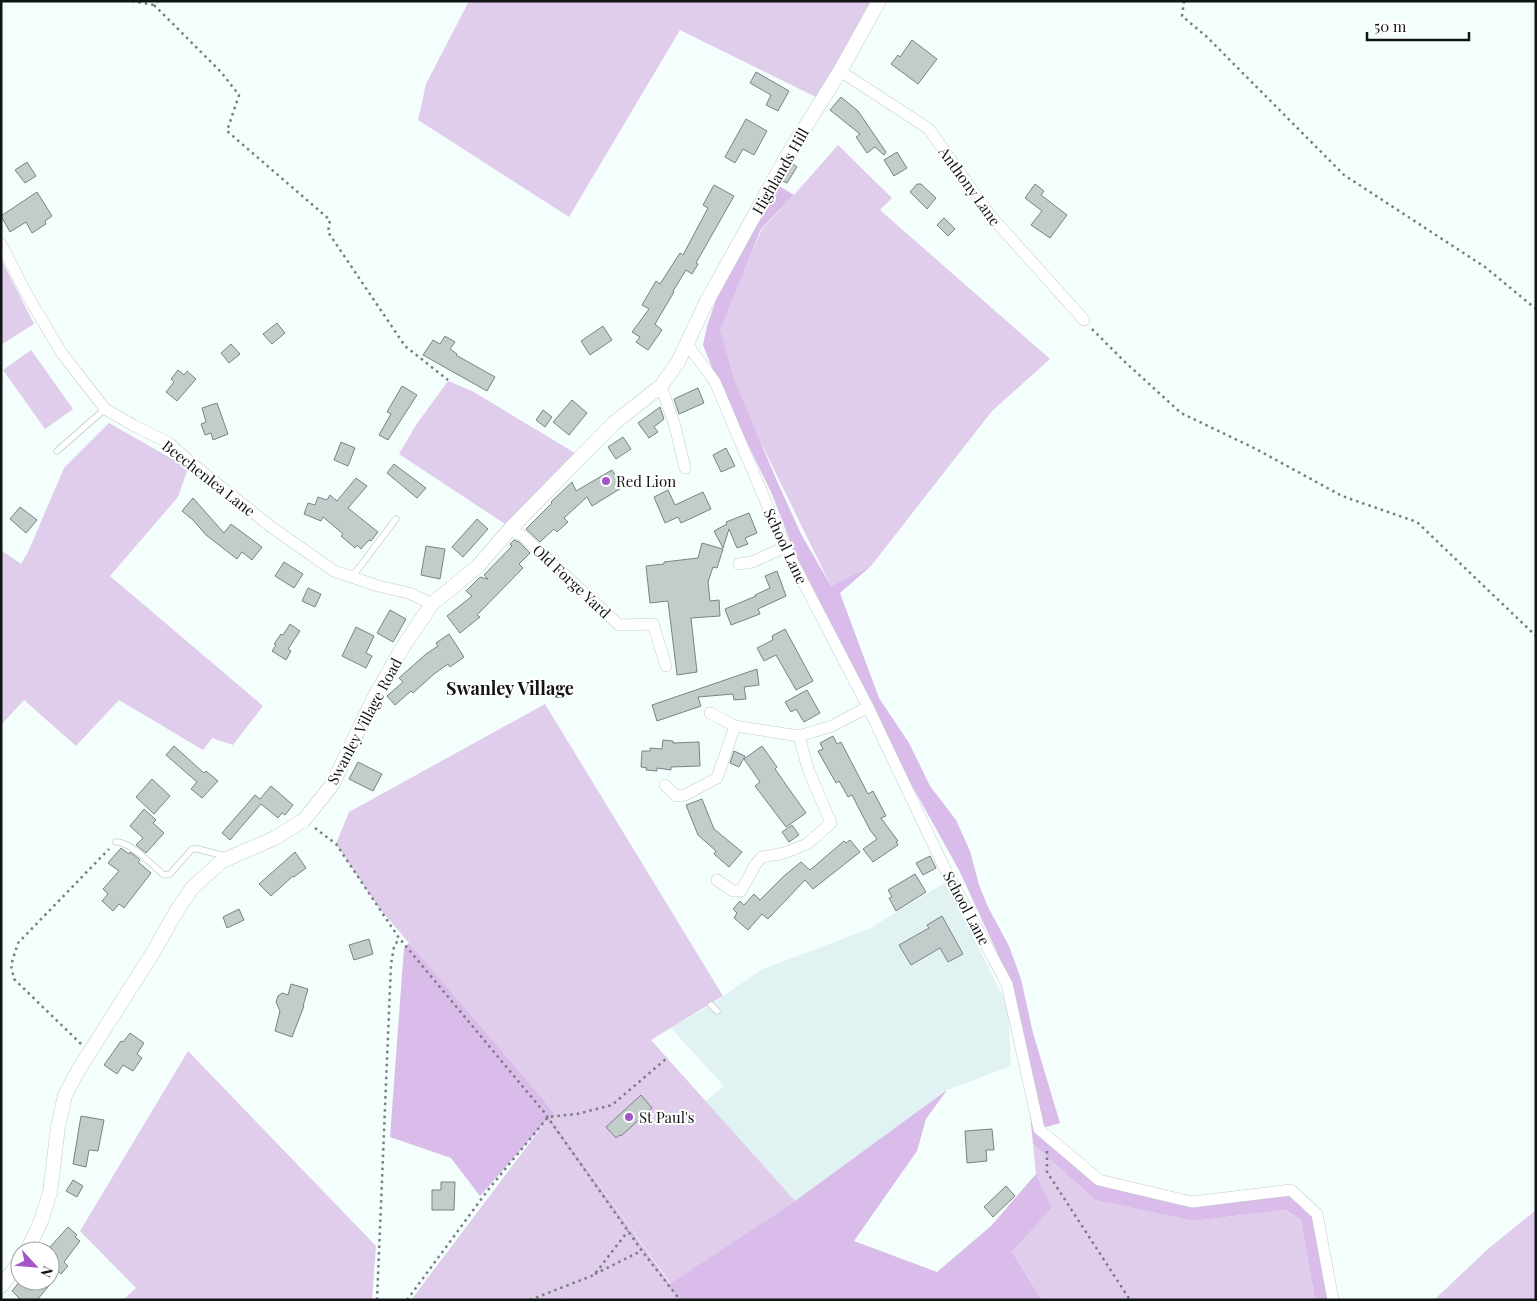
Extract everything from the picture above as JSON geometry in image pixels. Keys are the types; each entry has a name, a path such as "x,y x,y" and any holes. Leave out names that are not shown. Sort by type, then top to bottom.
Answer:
{"street":[{"name":"Highlands Hill","path":"687,344 706,303 786,158 840,71 879,1"},
{"name":"Anthony Lane","path":"840,71 929,129 989,214 1084,320"},
{"name":"Beechenlea Lane","path":"1,244 26,294 61,352 105,409 132,426 169,443 270,526 334,571 378,586 409,593 432,604"},
{"name":"Swanley Village Road","path":"32,1241 50,1193 58,1127 65,1095 89,1052 192,888 222,861 275,838 304,820 332,785 375,696 403,647 432,604 478,566 509,530 614,423 660,386 678,362 687,344"},
{"name":"School Lane","path":"687,344 715,382 785,547 868,707 944,867 1007,984 1039,1129 1100,1180 1192,1202 1291,1190 1317,1214 1333,1300"},
{"path":"660,386 675,426 685,468"},
{"name":"Old Forge Yard","path":"509,530 523,536 620,625 653,624 666,666"},
{"path":"739,564 752,562 785,547"},
{"path":"710,713 735,726 799,736 832,726 868,707"},
{"path":"665,785 676,796 685,795 717,778 735,726"},
{"path":"717,880 733,891 741,891 754,865 762,857 784,853 807,844 831,823 808,769 799,736"},
{"path":"1,1286 10,1275"}],"lane":[{"path":"57,451 105,409"},
{"path":"352,577 396,519"},
{"path":"116,842 122,841 167,876 192,849 229,858"},
{"path":"711,1005 717,1011"}],"path":[{"path":"132,1 154,5 221,72 239,95 227,131 330,220 328,232 405,346 448,380"},
{"path":"154,5 158,1"},
{"path":"1184,1 1182,16 1207,37 1344,176 1484,267 1536,309"},
{"path":"1084,320 1125,362 1181,413 1256,449 1342,496 1417,522 1536,636"},
{"path":"304,820 336,844 399,938 548,1117 642,1251 680,1300"},
{"path":"89,1052 14,979 11,965 18,943 116,842"},
{"path":"377,1300 391,964 394,947 399,938"},
{"path":"407,1300 488,1190 548,1117 576,1114 612,1105 667,1058"},
{"path":"1046,1135 1047,1172 1130,1300"},
{"path":"594,1275 628,1231"},
{"path":"530,1300 594,1275 642,1251"}],"shaded area":[{"path":"469,1 871,1 818,98 680,30 569,217 418,120 426,84"},
{"path":"838,145 892,198 880,210 1050,359 992,411 871,566 831,586 712,343 762,229"},
{"path":"776,184 794,195 761,229 720,330 734,380 777,481 801,534 831,586 871,566 840,593 879,698 909,743 930,786 956,820 970,851 979,885 988,907 1009,946 1021,979 1033,1033 1060,1123 1039,1129 1100,1180 1192,1202 1291,1190 1317,1214 1328,1300 1315,1300 1301,1220 1285,1210 1193,1221 1095,1200 1033,1144 1023,1044 1012,985 959,870 868,707 794,552 772,494 719,385 703,345 717,297"},
{"path":"1,259 34,324 1,345"},
{"path":"31,350 73,409 45,429 3,370"},
{"path":"448,381 472,391 580,456 511,528 399,454 416,425"},
{"path":"109,423 188,468 178,497 110,576 263,706 233,745 212,738 203,750 119,700 76,746 24,700 1,725 1,550 21,564 64,468"},
{"path":"545,704 723,996 651,1040 795,1201 671,1284 551,1119 556,1115 548,1105 515,1076 379,908 336,844 349,812"},
{"path":"946,882 1008,1007 1011,1066 947,1090 795,1201 705,1102 724,1086 671,1028 711,1005 761,970 869,929"},
{"path":"409,943 556,1115 551,1119 670,1284 795,1201 947,1090 926,1119 917,1151 854,1241 937,1272 991,1226 1036,1174 1052,1208 1012,1252 1042,1300 678,1300 547,1120 480,1196 451,1158 390,1137 404,948"},
{"path":"188,1051 376,1246 372,1300 123,1300 136,1288 80,1231"},
{"path":"547,1120 678,1300 567,1300 566,1298 560,1300 411,1300"},
{"path":"1033,1144 1095,1200 1193,1221 1284,1210 1301,1220 1315,1300 1042,1300 1012,1252 1052,1208 1036,1174"},
{"path":"1536,1210 1536,1300 1434,1300 1489,1248"}],"building":[{"path":"912,40 937,59 918,84 891,64 898,55 900,57"},
{"path":"756,72 789,91 778,111 766,105 771,95 750,83"},
{"path":"841,97 858,111 886,152 884,155 875,147 867,153 856,137 860,134 830,110"},
{"path":"746,119 767,131 754,155 743,149 735,163 725,157"},
{"path":"897,152 907,168 894,176 884,160"},
{"path":"27,162 36,176 25,183 15,170"},
{"path":"793,164 797,167 787,183 783,181"},
{"path":"917,184 921,184 936,198 927,209 910,192"},
{"path":"1035,184 1044,191 1041,195 1067,215 1050,238 1031,225 1042,211 1025,198"},
{"path":"714,185 734,196 696,263 698,264 692,274 686,270 673,291 655,324 662,330 648,350 636,342 640,337 632,332 649,309 642,305 656,281 660,284 680,253 683,255 708,208 703,205"},
{"path":"37,192 52,216 45,221 46,224 32,233 26,222 10,232 1,216"},
{"path":"944,218 955,229 948,236 937,225"},
{"path":"277,323 285,333 272,344 263,334"},
{"path":"603,326 612,340 590,355 581,341"},
{"path":"445,336 455,342 450,349 456,355 495,377 487,391 423,355 433,340 440,344"},
{"path":"231,344 240,354 229,363 221,353"},
{"path":"178,370 184,375 187,371 196,379 177,401 166,392 174,382 171,379"},
{"path":"402,386 417,395 388,440 379,435 391,414 387,412"},
{"path":"698,388 704,403 679,414 674,399"},
{"path":"572,400 587,413 569,435 553,422"},
{"path":"217,403 228,434 213,440 211,433 205,435 201,424 206,422 202,408"},
{"path":"660,407 664,419 654,427 658,432 649,438 638,423"},
{"path":"543,410 552,417 545,427 536,420"},
{"path":"623,437 631,449 616,459 608,447"},
{"path":"341,442 355,448 348,466 334,460"},
{"path":"726,448 735,466 721,472 713,455"},
{"path":"394,464 426,488 417,498 387,473"},
{"path":"612,470 623,487 592,506 587,497 564,518 568,522 557,532 554,529 540,542 526,529 572,482 576,491"},
{"path":"356,478 367,486 348,508 378,532 361,549 357,545 355,548 341,536 343,534 323,517 321,521 304,514 308,503 315,505 318,497 327,500 330,495 337,501"},
{"path":"668,490 675,505 703,492 711,509 681,523 678,517 665,523 654,497"},
{"path":"193,498 224,533 231,524 262,547 252,560 242,552 237,559 206,535 182,511"},
{"path":"20,507 37,520 26,533 10,519"},
{"path":"749,513 757,533 745,538 748,544 737,548 729,529 723,548 714,531 727,524 726,522"},
{"path":"477,519 488,529 463,557 452,547"},
{"path":"514,540 519,542 530,553 519,564 523,568 477,615 480,617 460,633 447,616 472,596 466,591 480,577 488,579 484,575 512,546 510,544"},
{"path":"702,543 723,549 717,568 713,567 708,582 710,601 719,600 720,616 691,618 697,672 677,675 668,601 650,603 646,566 698,558"},
{"path":"426,546 445,549 440,579 421,575"},
{"path":"284,562 303,574 294,588 275,576"},
{"path":"777,571 786,596 758,609 760,614 731,625 725,609 770,588 765,576"},
{"path":"308,588 321,594 315,607 302,601"},
{"path":"390,610 406,619 393,642 377,633"},
{"path":"290,624 300,631 288,649 291,651 286,660 272,651 276,645 274,644"},
{"path":"356,627 374,636 366,653 372,656 366,668 342,656"},
{"path":"785,629 813,681 796,690 776,655 764,661 757,648 773,640 772,636"},
{"path":"449,634 464,657 450,667 448,664 413,693 411,691 395,705 387,696 403,682 399,678 438,646 436,643"},
{"path":"757,669 759,685 744,687 746,699 734,700 733,694 698,697 701,706 657,721 652,705"},
{"path":"807,690 820,713 804,722 796,709 791,712 785,702"},
{"path":"833,736 837,744 841,742 868,794 873,791 886,816 881,818 898,841 896,842 898,845 873,862 863,849 877,839 870,830 852,795 848,797 839,781 836,783 818,751 823,749 820,743"},
{"path":"663,740 673,741 673,743 699,742 700,766 671,767 671,770 657,768 657,771 646,770 647,768 641,767 642,751 650,751 650,748 662,749"},
{"path":"174,746 204,773 206,771 218,781 202,798 191,789 197,782 166,755"},
{"path":"762,746 777,767 775,769 806,813 786,827 755,786 760,782 744,759"},
{"path":"734,751 745,756 739,767 730,763"},
{"path":"358,762 382,774 373,791 349,779"},
{"path":"152,779 170,796 154,814 136,797"},
{"path":"271,786 293,805 285,815 282,813 278,818 261,804 230,840 222,833 255,795 260,799"},
{"path":"702,799 714,829 742,852 729,867 714,854 716,851 698,835 686,805"},
{"path":"144,809 156,820 153,823 164,833 146,853 136,845 143,838 130,826"},
{"path":"792,825 799,835 789,842 782,832"},
{"path":"850,840 860,852 813,889 805,880 768,919 762,914 748,930 734,918 737,913 733,909 740,901 744,905 754,894 760,900 801,862 810,870 844,841 846,843"},
{"path":"121,848 138,858 140,860 138,862 151,873 124,908 119,904 113,911 102,901 108,894 103,889 119,871 108,863"},
{"path":"295,852 306,868 293,876 271,896 259,884"},
{"path":"930,856 936,868 923,875 916,863"},
{"path":"915,874 926,892 896,911 889,898 892,897 888,890"},
{"path":"239,909 244,920 227,928 223,917"},
{"path":"942,916 963,954 948,962 940,948 911,965 899,945 929,928 927,925"},
{"path":"369,939 373,954 354,960 349,945"},
{"path":"291,984 308,989 304,1006 292,1037 275,1031 280,1011 276,1002 278,996 282,993 288,995"},
{"path":"130,1033 144,1043 137,1054 142,1058 133,1071 123,1065 117,1074 104,1065 121,1041 123,1042"},
{"name":"St Paul's","path":"641,1095 652,1108 621,1136 616,1138 606,1127"},
{"path":"81,1116 104,1120 98,1151 89,1150 86,1167 73,1164"},
{"path":"992,1129 994,1150 986,1150 987,1161 967,1163 965,1131"},
{"path":"73,1180 83,1186 77,1197 66,1191"},
{"path":"441,1182 455,1182 454,1210 432,1210 432,1190 441,1190"},
{"path":"1006,1186 1015,1196 993,1217 984,1207"},
{"path":"68,1227 77,1235 75,1237 80,1241 64,1262 68,1266 61,1274 60,1241 55,1241"},
{"path":"12,1291 45,1291 37,1300 21,1300"}],"place":[{"name":"Red Lion","path":"606,481"},
{"name":"St Paul's","path":"629,1117"}],"district":[{"name":"Swanley Village","path":"510,688"}]}
